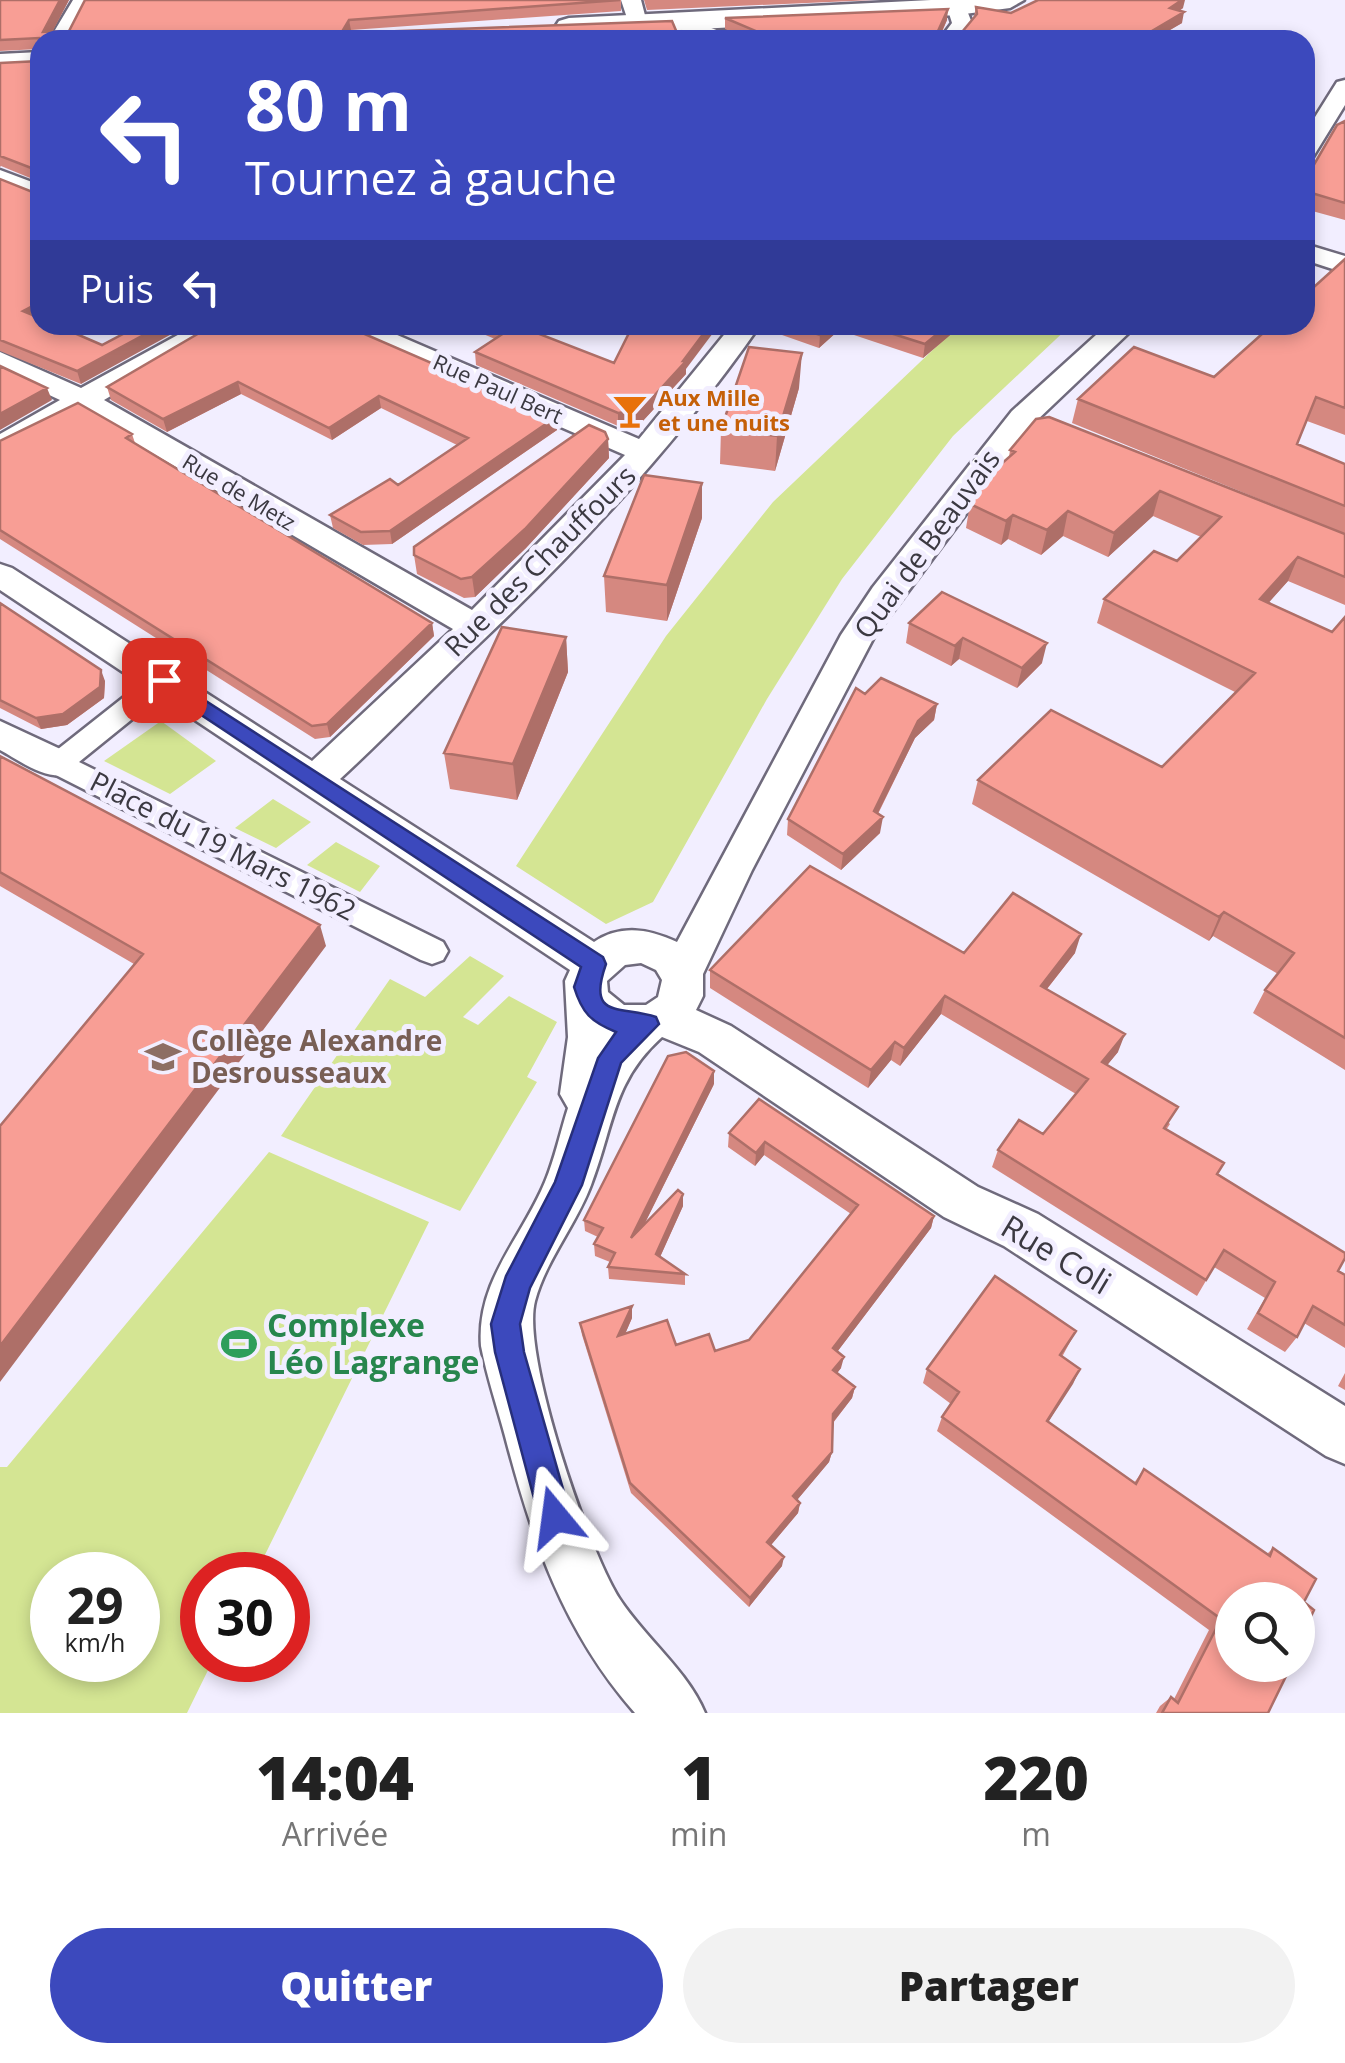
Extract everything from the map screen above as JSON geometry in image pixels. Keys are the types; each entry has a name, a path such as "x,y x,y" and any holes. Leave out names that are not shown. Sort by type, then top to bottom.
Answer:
{"main road":[{"path":"546,28 634,11 675,20 795,6 957,7 1010,0"},
{"path":"0,64 30,62"}],"street":[{"path":"64,30 83,0"},
{"path":"957,7 962,23 957,30"},
{"path":"675,20 700,30"},
{"path":"1315,136 1345,87"},
{"path":"0,178 30,190"},
{"path":"1315,255 1345,265"},
{"path":"0,446 198,335"},
{"name":"Rue Paul Bert","path":"374,335 645,453"},
{"name":"Rue des Chauffours","path":"314,779 476,627 645,453 738,335"},
{"name":"Quai de Beauvais","path":"669,1002 732,870 858,635 1105,337"},
{"name":"Rue de Metz","path":"0,362 84,399 377,574 476,627"},
{"path":"557,448 586,428"},
{"path":"377,574 414,548"},
{"path":"0,575 314,779 591,981 601,1015 615,1022 669,1002"},
{"name":"Place du 19 Mars 1962","path":"164,680 58,764 432,951"},
{"path":"0,734 58,764"},
{"name":"Quai de Beauvais","path":"637,946 675,931 732,870"},
{"path":"580,1148 591,981 616,949 637,946 665,954 669,1002"},
{"path":"669,1002 610,1058 568,1185 516,1286 506,1324 510,1352 555,1517 578,1580 619,1648 675,1713"},
{"name":"Rue Coli","path":"669,1002 698,1030 939,1188 1021,1230 1345,1437"}],"green space":[{"path":"948,335 1060,335 953,436 842,579 767,699 653,902 606,924 516,866 666,636 773,502"},
{"path":"161,721 216,761 170,794 104,761"},
{"path":"273,799 311,822 276,848 235,828"},
{"path":"336,842 380,866 360,892 307,865"},
{"path":"470,956 504,976 463,1017 478,1025 509,996 557,1022 527,1077 537,1082 460,1211 281,1136 390,979 425,997"},
{"name":"Complexe Léo Lagrange","path":"269,1152 429,1222 266,1552 180,1552 180,1682 202,1682 187,1713 0,1713 0,1467 7,1467"}],"building":[{"path":"0,0 60,0 44,30 30,30 30,38 0,40"},
{"path":"85,0 620,0 349,20 343,30 70,30"},
{"path":"1038,0 1182,0 1170,8 1184,12 1154,30 964,30 977,14 976,7 1011,13"},
{"path":"948,9 938,30 753,30 725,18"},
{"path":"672,21 676,30 428,30"},
{"path":"30,61 30,168 0,156 0,63"},
{"path":"1345,121 1345,203 1315,194 1315,163 1337,125"},
{"path":"0,179 30,191 30,307 23,311 30,314 30,335 79,335 102,345 121,335 144,335 77,371 0,340"},
{"path":"1345,259 1345,408 1316,397 1297,444 1345,464 1345,506 1078,399 1134,347 1214,377 1261,335 1315,335 1315,286"},
{"path":"196,335 367,335 556,417 390,531 361,532 330,515 390,479 398,485 468,438 379,396 329,428 238,382 163,419 107,387"},
{"path":"501,335 542,335 614,363 628,335 702,335 686,361 641,410 618,413 475,352"},
{"path":"897,335 936,335 925,344"},
{"path":"749,347 802,353 777,436 721,429"},
{"path":"0,366 47,388 0,414"},
{"path":"78,403 132,434 126,438 432,623 327,724 312,726 0,530 0,441"},
{"path":"1049,417 1345,534 1345,577 1298,557 1260,599 1332,632 1345,617 1345,1038 1265,990 1294,953 1224,912 1219,917 978,780 1051,710 1162,767 1255,673 1104,599 1154,551 1177,561 1221,517 1160,491 1114,533 1068,511 1047,530 1013,515 1006,521 970,504 992,472 1015,452 1010,450 1036,419"},
{"path":"589,425 605,432 608,439 525,529 472,577 461,579 414,555 414,547"},
{"path":"644,475 702,483 667,585 604,576"},
{"path":"942,592 1047,643 1022,668 963,638 955,646 909,623"},
{"path":"0,603 101,670 100,687 63,714 36,718 0,700"},
{"path":"502,627 566,637 513,764 444,753"},
{"path":"881,678 937,704 918,721 874,811 883,817 843,854 788,819 856,688 865,694"},
{"path":"0,756 320,925 0,1346 0,1126 143,954 0,872"},
{"path":"810,866 964,953 1013,893 1081,934 1041,986 1125,1034 1102,1062 1178,1107 1164,1128 1224,1163 1217,1174 1345,1253 1338,1271 1345,1275 1345,1325 1313,1306 1297,1337 1258,1313 1275,1282 1224,1250 1206,1280 998,1150 1019,1120 1043,1134 1088,1079 945,996 904,1048 895,1042 871,1070 710,970"},
{"path":"686,1052 714,1071 631,1238 678,1190 683,1194 656,1254 685,1274 608,1267 615,1253 594,1244 603,1228 584,1220 668,1056"},
{"path":"759,1099 934,1216 833,1348 844,1357 833,1370 855,1387 833,1414 832,1452 793,1496 800,1503 767,1542 784,1557 750,1598 630,1483 580,1323 632,1306 618,1336 667,1320 676,1345 709,1334 715,1351 749,1340 858,1205 765,1142 756,1153 729,1133"},
{"path":"995,1276 1076,1331 1060,1355 1080,1369 1047,1421 1136,1484 1144,1469 1270,1556 1273,1548 1316,1579 1314,1582 1215,1582 1215,1615 942,1417 959,1392 927,1369"},
{"path":"1215,1631 1215,1682 1283,1682 1268,1713 1162,1713 1171,1697 1178,1703"}],"place":[{"name":"Aux Mille et une nuits","path":"630,411"},
{"name":"Collège Alexandre Desrousseaux","path":"163,1057"},
{"name":"Complexe Léo Lagrange","path":"239,1344"}],"route":[{"path":"164,680 594,964 586,987 588,999 601,1015 631,1026 647,1024 625,1040 610,1058 568,1185 516,1286 506,1324 510,1352 555,1517"}]}
